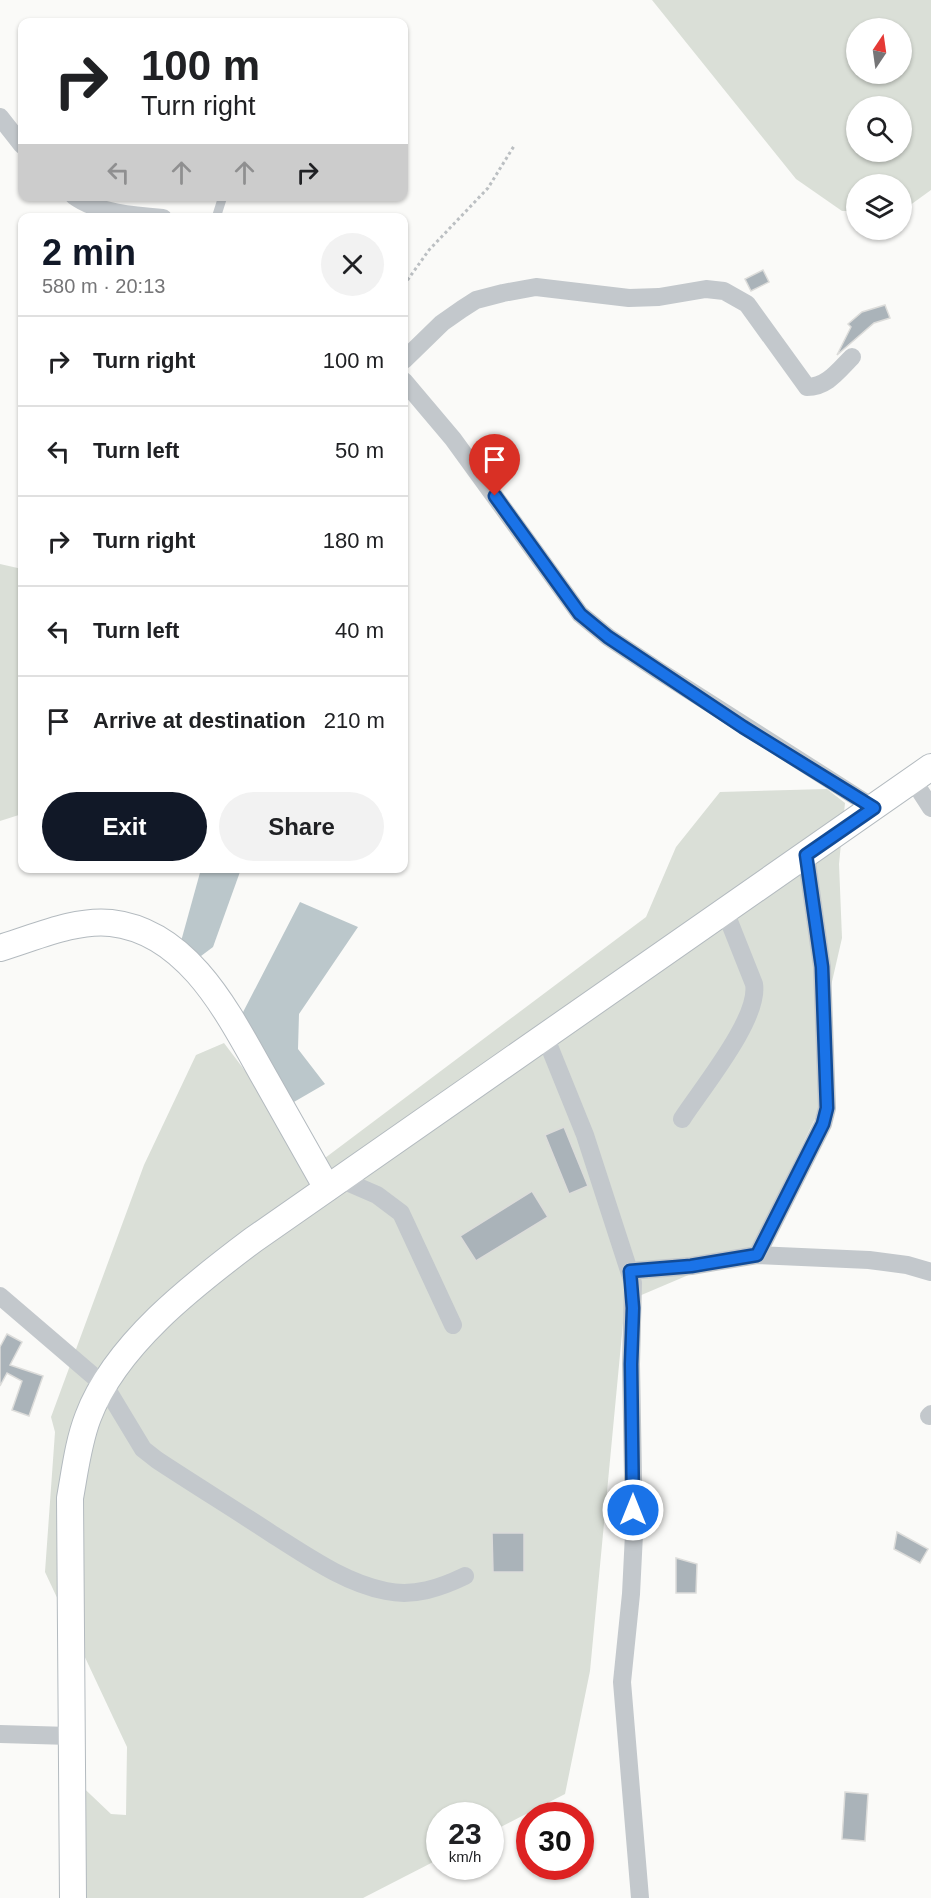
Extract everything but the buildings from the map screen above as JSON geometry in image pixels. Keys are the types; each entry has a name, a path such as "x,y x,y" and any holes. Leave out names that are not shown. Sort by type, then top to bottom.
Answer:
{"street":[{"path":"0,117 18,140"},
{"path":"86,201 126,213"},
{"path":"408,356 442,323 476,300 536,287 629,298 660,297 706,289 724,291 747,304 807,387 817,387 828,381 852,357"},
{"path":"408,386 453,440 580,614 608,637 658,671 874,808"},
{"path":"73,1898 70,1498 80,1441 89,1415 122,1359 148,1328 194,1284 333,1183 922,774 931,808"},
{"path":"757,1255 823,1124 827,1108 822,967 806,855"},
{"path":"682,1119 742,1028 756,996 754,984 725,911"},
{"path":"0,948 85,924 111,923 137,930 167,945 219,998 333,1183 377,1195 401,1213 453,1325"},
{"path":"545,1036 585,1135 630,1271 633,1308 631,1364 634,1534 622,1706 640,1898"},
{"path":"630,1271 691,1266 757,1255 869,1260 907,1265 931,1272"},
{"path":"0,1296 105,1386 144,1449 157,1460 344,1576 387,1592 412,1592 439,1588 465,1575"},
{"path":"1,1733 70,1736"}],"path":[{"path":"408,279 429,250 488,188 514,146"}],"shaded area":[{"path":"652,0 931,0 931,190 912,204 912,174 846,174 846,211 842,211 796,179"},
{"path":"0,564 18,568 18,815 0,821"},
{"path":"827,789 845,803 839,864 842,938 828,999 828,1092 752,1248 625,1302 590,1671 565,1794 549,1802 516,1802 516,1819 504,1825 504,1802 426,1802 426,1866 363,1898 73,1898 71,1776 111,1814 126,1815 127,1747 45,1572 55,1432 51,1417 144,1165 196,1055 224,1043 289,1129 321,1161 646,917 676,847 720,792"},
{"path":"200,873 240,873 213,947 201,956 180,945"},
{"path":"300,902 358,927 299,1014 298,1049 325,1084 287,1106 240,1018"}],"route":[{"path":"495,496 580,614 608,637 658,671 874,808 806,855 822,967 827,1108 823,1124 757,1255 691,1266 630,1271 633,1283 631,1364 633,1510"}]}
